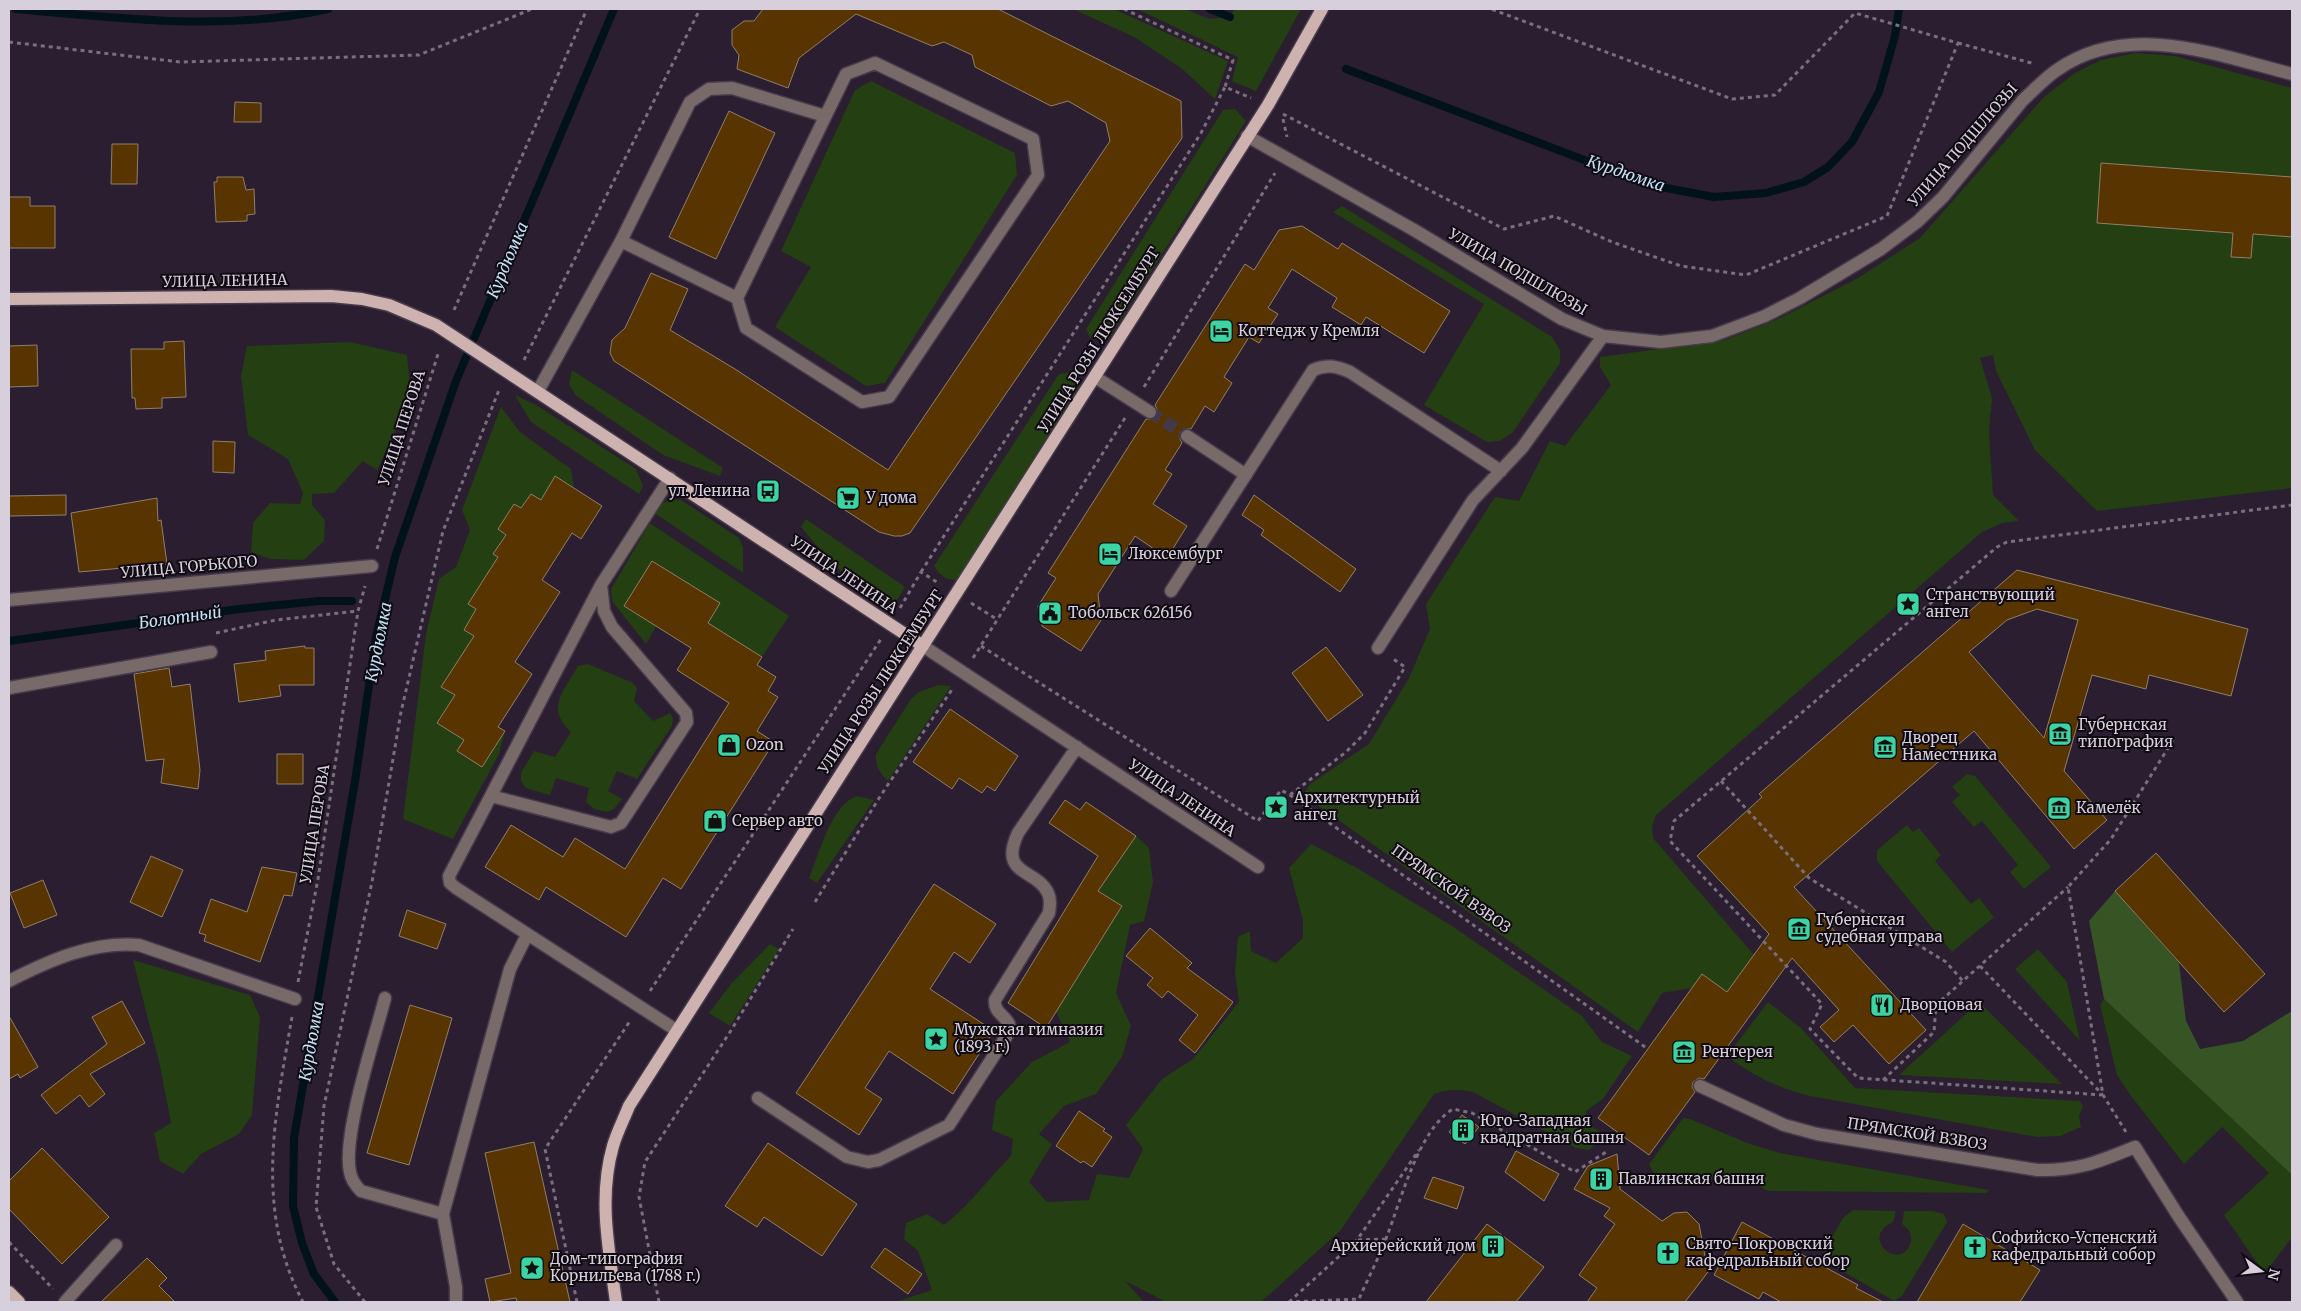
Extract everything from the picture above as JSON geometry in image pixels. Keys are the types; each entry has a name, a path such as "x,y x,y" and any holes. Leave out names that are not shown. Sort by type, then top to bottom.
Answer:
{"main road":[{"name":"УЛИЦА РОЗЫ ЛЮКСЕМБУРГ","path":"616,1302 605,1216 606,1183 613,1145 629,1106 1268,105 1322,9"},
{"name":"УЛИЦА ЛЕНИНА","path":"9,300 330,296 362,299 389,305 436,325 538,390 923,646"},
{"path":"9,1292 19,1302"}],"street":[{"name":"УЛИЦА ПОДШЛЮЗЫ","path":"1247,136 1414,230 1562,319 1603,336 1662,342 1712,336 1766,316 1882,249 1917,222 1943,197 2023,100 2057,70 2091,52 2138,44 2161,44 2292,74"},
{"path":"875,62 1034,139 1038,175 890,397 862,402 746,328 737,298 825,116 846,74 875,62"},
{"path":"538,390 621,241 690,102 709,89 732,88 825,116"},
{"path":"621,241 737,298"},
{"path":"1378,648 1473,500 1522,448 1603,336"},
{"path":"1171,591 1313,370 1323,366 1335,366 1350,372 1501,471"},
{"path":"1094,376 1150,412"},
{"path":"1186,436 1246,474"},
{"path":"670,478 601,584 449,876 450,883 527,935 676,1030"},
{"name":"УЛИЦА ГОРЬКОГО","path":"9,600 372,566"},
{"path":"491,796 612,827 621,822 687,722 686,712 612,627 604,611 601,584"},
{"name":"УЛИЦА ЛЕНИНА","path":"923,646 1258,867"},
{"path":"9,688 211,652"},
{"path":"758,1098 838,1152 856,1161 879,1160 948,1125 1006,1037 1009,1024 998,1013 995,1007 995,1000 1049,913 1050,900 1048,892 1019,869 1013,858 1012,846 1018,833 1077,747"},
{"path":"456,1302 456,1287 443,1214 510,969 527,935"},
{"path":"9,980 61,957 89,948 123,944 139,945 295,999"},
{"path":"385,998 354,1118 349,1171 354,1184 361,1191 443,1214"},
{"name":"ПРЯМСКОЙ ВЗВОЗ","path":"1700,1086 1769,1119 1817,1134 2037,1170 2072,1169 2094,1164 2135,1147"},
{"path":"2135,1147 2190,1234 2237,1302"},
{"path":"66,1302 116,1245"}],"path":[{"path":"9,42 180,62 419,55 532,9"},
{"path":"454,310 587,9"},
{"path":"365,1302 334,1264 316,1207 324,1106 372,882 401,712 443,531 498,392 529,354 700,9"},
{"path":"576,1302 545,1149 890,625 921,572 1201,133 1225,87 1233,60 1124,9"},
{"path":"1491,9 1732,99 1775,95 1854,13 2057,70"},
{"path":"815,902 881,795 981,646 1285,158 1288,140 1281,113 1504,228 1554,216 1612,242 1681,266 1746,275 1887,216 1958,43"},
{"path":"1225,87 1255,99"},
{"name":"УЛИЦА ПЕРОВА","path":"303,1302 280,1250 271,1192 276,1109 318,879 358,611 438,354"},
{"path":"2103,1095 1858,1078 1810,1029 1822,1004 1670,841 1674,821 1990,553 2007,542 2292,505"},
{"path":"921,572 944,586"},
{"path":"981,646 1258,821 1281,790 1290,795 1346,752 1365,733 1405,667 1378,648"},
{"path":"1883,1080 1934,1032 1936,1005 2068,887 2110,839 2175,738"},
{"path":"1721,781 1809,878 1946,962 1963,981"},
{"name":"ПРЯМСКОЙ ВЗВОЗ","path":"1290,795 1648,1048"},
{"path":"2068,887 2103,1095"},
{"path":"659,1302 639,1197 645,1162 730,1032 793,930"},
{"path":"1980,966 2103,1095 2135,1147"},
{"path":"1288,1302 1357,1240 1444,1115 1453,1109 1461,1109 1472,1113 1575,1172 1606,1152"},
{"path":"1288,1302 1358,1299 1386,1239 1423,1145"},
{"path":"1357,1240 1386,1239"},
{"path":"9,1242 56,1293"}],"green space":[{"path":"1073,9 1114,9 1228,61 1215,99 1181,68 1134,37"},
{"path":"1137,9 1185,9 1209,19 1229,17 1235,9 1301,9 1256,91 1232,81 1238,57"},
{"path":"2136,53 2175,56 2292,88 2292,177 2101,163 2097,222 2233,233 2231,257 2251,258 2253,234 2292,237 2292,488 2097,511 2035,450 1996,371 1993,355 1980,358 1992,398 1989,432 1993,495 2019,521 2002,523 1982,532 1656,815 1652,826 1653,838 1754,955 1727,992 1702,974 1692,988 1662,993 1638,1032 1303,795 1310,784 1369,744 1409,678 1430,629 1426,604 1495,497 1519,501 1550,441 1565,446 1611,385 1600,367 1600,357 1725,340 1778,319 1858,278 1920,238 2044,97 2075,73 2101,60"},
{"path":"871,81 1015,153 1017,175 885,383 866,386 775,327 811,267 781,251 855,90"},
{"path":"1235,109 1246,121 1108,340 1090,338 1086,329 1223,110"},
{"path":"1342,206 1552,337 1560,350 1560,363 1513,432 1500,441 1487,442 1424,405 1484,304 1333,212"},
{"path":"350,342 407,355 410,387 400,421 377,470 363,461 334,493 312,494 312,505 325,520 324,541 304,560 270,559 251,552 253,523 270,503 300,504 303,493 288,459 248,435 241,376 247,346"},
{"path":"572,370 723,468 720,476 663,455 575,395 569,384"},
{"path":"1070,372 1080,385 957,580 944,577 934,566 1059,374"},
{"path":"515,395 536,405 636,469 643,486 639,494 531,422"},
{"path":"501,407 520,432 571,469 574,488 555,476 541,500 531,494 521,508 514,504 499,529 506,535 494,554 507,563 469,604 476,609 464,630 481,641 459,659 441,687 455,695 437,723 464,740 482,766 505,731 499,754 453,839 403,819 426,634 439,579 456,567 470,530 462,510"},
{"path":"670,500 681,500 739,538 743,547 743,573 653,512 659,505"},
{"path":"806,519 905,587 894,605 834,566 801,527"},
{"path":"650,523 789,616 762,657 708,623 720,603 653,561 624,606 656,626 646,644 612,601 611,589"},
{"path":"588,664 633,683 637,688 634,701 653,721 670,713 673,718 672,726 637,779 617,771 608,791 622,799 614,809 607,812 594,809 586,802 589,788 556,778 550,795 526,788 521,781 521,773 534,751 555,757 571,732 559,715 559,700 578,666"},
{"path":"938,685 951,686 888,781 879,769 876,762 876,754 911,699 919,692"},
{"path":"1967,774 1975,776 2051,867 2024,889 2010,872 2018,865 1982,821 1974,827 1952,802 1960,795 1952,787"},
{"path":"857,796 874,800 817,883 809,878 827,831 840,809"},
{"path":"1907,825 1913,832 1919,828 1941,855 1935,861 1971,904 1979,898 1994,917 1952,952 1877,861 1877,850"},
{"path":"1136,836 1149,848 1153,882 1144,921 1130,925 1116,993 1131,1026 1122,1057 1096,1094 1064,1106 1039,1134 1052,1144 1029,1182 1047,1202 1089,1200 1097,1174 1129,1178 1143,1149 1126,1125 1162,1079 1193,1059 1239,1002 1235,972 1238,937 1250,931 1251,951 1276,963 1303,938 1303,920 1289,868 1311,844 1357,868 1452,926 1582,1016 1602,1042 1632,1056 1603,1099 1586,1111 1590,1124 1602,1133 1597,1142 1589,1150 1576,1148 1473,1092 1444,1091 1434,1094 1340,1231 1261,1302 1166,1302 1125,1281 1144,1302 896,1302 932,1290 918,1251 904,1239 906,1223 927,1214 944,1225 970,1201 1011,1156 1013,1139 992,1130 996,1101 1032,1062 1070,1042 1056,1011 1122,906 1098,890"},
{"path":"2115,891 2179,963 2186,1021 2200,1049 2243,1041 2292,1011 2292,1175 2104,999 2089,921"},
{"path":"770,944 779,949 730,1026 709,1013 731,984"},
{"path":"2038,949 2067,982 2080,1041 2015,969"},
{"path":"133,960 250,995 260,1017 252,1115 239,1134 201,1154 183,1174 160,1161 154,1133 171,1123 160,1066"},
{"path":"2104,999 2292,1175 2292,1237 2268,1269 2260,1267 2224,1215 2269,1173 2222,1127 2184,1164 2117,1075 2100,1005"},
{"path":"1768,1002 1801,1028 1855,1088 2080,1101 2083,1106 2079,1116 2081,1127 2060,1136 2037,1137 1810,1096 1787,1089 1746,1070 1727,1056"},
{"path":"1979,1002 2062,1084 1899,1075"},
{"path":"1683,1118 1690,1119 1750,1144 1780,1153 1989,1190 1986,1193 1771,1191 1765,1190 1758,1184 1709,1179 1682,1186 1653,1172 1649,1164"},
{"path":"1853,1210 1896,1211 1893,1222 1883,1229 1880,1236 1885,1250 1891,1254 1899,1255 1905,1252 1911,1240 1910,1232 1902,1224 1904,1211 1933,1211 1944,1214 1947,1222 1902,1296 1894,1301 1825,1261 1823,1253 1843,1218"}],"building":[{"path":"763,9 998,9 1181,101 1182,138 910,533 902,536 879,532 614,361 610,353 612,340 625,328 651,273 688,289 670,330 735,369 888,470 1110,141 1106,123 1068,101 1051,106 975,67 972,55 944,42 932,46 856,14 799,58 788,88 737,69 739,55 732,45 732,30 744,21 754,21"},
{"path":"235,102 261,103 261,122 234,122"},
{"path":"729,111 775,133 716,259 669,237"},
{"path":"112,144 138,144 137,184 111,184"},
{"path":"2101,163 2292,177 2292,237 2253,234 2251,258 2231,257 2233,233 2097,223"},
{"path":"217,177 243,177 246,190 254,189 255,214 247,215 247,221 216,222 214,182 217,182"},
{"path":"9,197 30,197 30,206 55,206 55,248 9,248"},
{"path":"1302,226 1338,249 1342,243 1450,311 1424,353 1366,317 1361,325 1332,307 1337,298 1292,269 1268,308 1278,314 1259,343 1249,337 1224,377 1232,383 1214,412 1205,406 1191,429 1184,429 1180,432 1182,443 1165,470 1172,474 1153,504 1187,526 1167,558 1135,536 1098,594 1101,620 1081,651 1042,626 1038,606 1056,578 1048,573 1146,419 1153,419 1157,416 1155,405 1245,264 1254,270 1279,230"},
{"path":"184,341 186,397 162,398 162,408 136,409 135,398 132,398 131,349 164,349 164,342"},
{"path":"37,345 38,386 9,387 9,346"},
{"path":"213,441 235,442 234,473 213,472"},
{"path":"555,476 602,506 581,539 572,533 542,580 560,592 515,662 532,674 498,727 505,731 482,767 457,751 464,740 437,723 455,695 441,687 474,636 464,630 476,609 468,604 498,557 493,554 506,535 498,529 514,504 521,508 531,494 541,500"},
{"path":"66,495 66,515 9,516 9,496"},
{"path":"1254,495 1356,569 1340,592 1261,535 1264,530 1242,515"},
{"path":"157,498 158,521 161,520 167,564 79,572 71,513"},
{"path":"652,561 720,603 708,623 762,657 757,665 776,677 768,691 778,697 757,731 774,742 681,889 663,878 626,937 546,887 539,900 485,867 511,825 563,857 575,838 625,869 729,703 677,670 691,648 624,606"},
{"path":"2017,570 2248,629 2231,696 2149,675 2146,689 2092,675 2064,771 2107,820 2074,849 1974,731 1794,887 1926,1030 1889,1064 1853,1025 1834,1042 1820,1027 1839,1010 1792,958 1704,1079 1699,1078 1693,1082 1692,1087 1695,1092 1649,1155 1598,1118 1702,974 1727,992 1769,934 1697,856 1762,797 1759,794","holes":["2037,609 2078,620 2044,738 1969,652 2007,620"]},
{"path":"305,646 305,648 314,648 314,685 279,685 281,696 239,702 234,664 266,660 265,651"},
{"path":"1326,647 1363,695 1328,721 1292,673"},
{"path":"169,668 172,687 190,684 200,770 198,789 161,783 164,759 146,761 134,674"},
{"path":"950,709 1018,756 995,791 987,786 982,793 959,778 952,789 913,762"},
{"path":"277,754 303,754 303,784 277,784"},
{"path":"1065,800 1080,810 1086,802 1136,836 1098,891 1122,906 1046,1028 1008,1003 1098,856 1049,823"},
{"path":"2156,853 2265,974 2224,1012 2115,891"},
{"path":"151,856 183,870 162,917 130,902"},
{"path":"262,867 297,873 292,896 284,895 260,962 204,941 206,935 199,933 211,899 247,912"},
{"path":"43,880 57,915 24,928 10,893"},
{"path":"934,884 996,924 970,963 954,952 930,989 994,1031 953,1094 889,1051 865,1088 882,1099 859,1135 796,1093"},
{"path":"407,910 446,924 437,949 399,936"},
{"path":"1150,928 1192,963 1187,968 1233,1002 1195,1053 1179,1040 1198,1015 1168,991 1162,998 1147,985 1153,978 1126,956"},
{"path":"122,1001 145,1043 90,1074 105,1094 89,1107 80,1095 56,1114 41,1095 107,1044 92,1017"},
{"path":"410,1005 452,1018 409,1165 367,1153"},
{"path":"9,1016 38,1067 20,1078 18,1074 9,1079"},
{"path":"1079,1111 1105,1129 1103,1131 1112,1137 1092,1167 1083,1161 1081,1163 1056,1146"},
{"name":"Юго-Западная квадратная башня","path":"1462,1115 1479,1127 1465,1144 1449,1132"},
{"path":"534,1142 570,1302 517,1302 516,1298 490,1302 485,1279 511,1273 485,1153"},
{"path":"768,1143 857,1204 822,1256 764,1217 757,1227 725,1206"},
{"path":"42,1148 109,1217 62,1264 9,1209 9,1181"},
{"path":"1516,1151 1559,1174 1544,1201 1505,1172"},
{"name":"Свято-Покровский кафедральный собор","path":"1617,1154 1620,1189 1662,1221 1674,1213 1687,1212 1699,1224 1708,1272 1685,1302 1587,1302 1597,1288 1579,1275 1615,1224 1604,1216 1610,1208 1574,1189 1588,1166"},
{"path":"1433,1177 1464,1187 1457,1209 1424,1198"},
{"path":"1742,1222 1858,1285 1856,1288 1883,1302 1781,1302 1763,1292 1759,1299 1714,1275"},
{"name":"Архиерейский дом","path":"1487,1224 1544,1267 1516,1302 1426,1302"},
{"name":"Софийско-Успенский кафедральный собор","path":"1963,1224 2040,1270 2020,1302 1917,1302"},
{"path":"885,1248 922,1274 908,1294 871,1267"},
{"path":"147,1258 167,1278 159,1286 175,1302 101,1302"}],"waterway":[{"path":"16,9 172,21 251,20 290,16 328,9"},
{"name":"Курдюмка","path":"335,1302 314,1274 302,1243 293,1206 294,1138 356,775 376,637 395,557 456,381 614,9"},
{"name":"Курдюмка","path":"1210,9 1230,17"},
{"name":"Курдюмка","path":"1346,69 1650,185 1714,197 1766,193 1804,182 1828,167 1852,142 1879,92 1895,36 1899,9"},
{"name":"Болотный","path":"9,641 239,609 319,601 352,601"}],"tunnel":[{"path":"1150,412 1187,436"}],"place":[{"name":"Коттедж у Кремля","path":"1221,331"},
{"name":"ул. Ленина","path":"768,491"},
{"name":"У дома","path":"848,498"},
{"name":"Люксембург","path":"1110,554"},
{"name":"Странствующий ангел","path":"1908,604"},
{"name":"Тобольск 626156","path":"1050,613"},
{"name":"Губернская типография","path":"2060,734"},
{"name":"Ozon","path":"729,745"},
{"name":"Дворец Наместника","path":"1885,747"},
{"name":"Архитектурный ангел","path":"1276,807"},
{"name":"Камелёк","path":"2059,808"},
{"name":"Сервер авто","path":"715,821"},
{"name":"Губернская судебная управа","path":"1799,929"},
{"name":"Дворцовая","path":"1882,1005"},
{"name":"Мужская гимназия (1893 г.)","path":"936,1039"},
{"name":"Рентерея","path":"1684,1052"},
{"name":"Юго-Западная квадратная башня","path":"1463,1130"},
{"name":"Павлинская башня","path":"1601,1179"},
{"name":"Архиерейский дом","path":"1493,1246"},
{"name":"Софийско-Успенский кафедральный собор","path":"1975,1247"},
{"name":"Свято-Покровский кафедральный собор","path":"1668,1253"},
{"name":"Дом-типография Корнильева (1788 г.)","path":"532,1268"}]}
